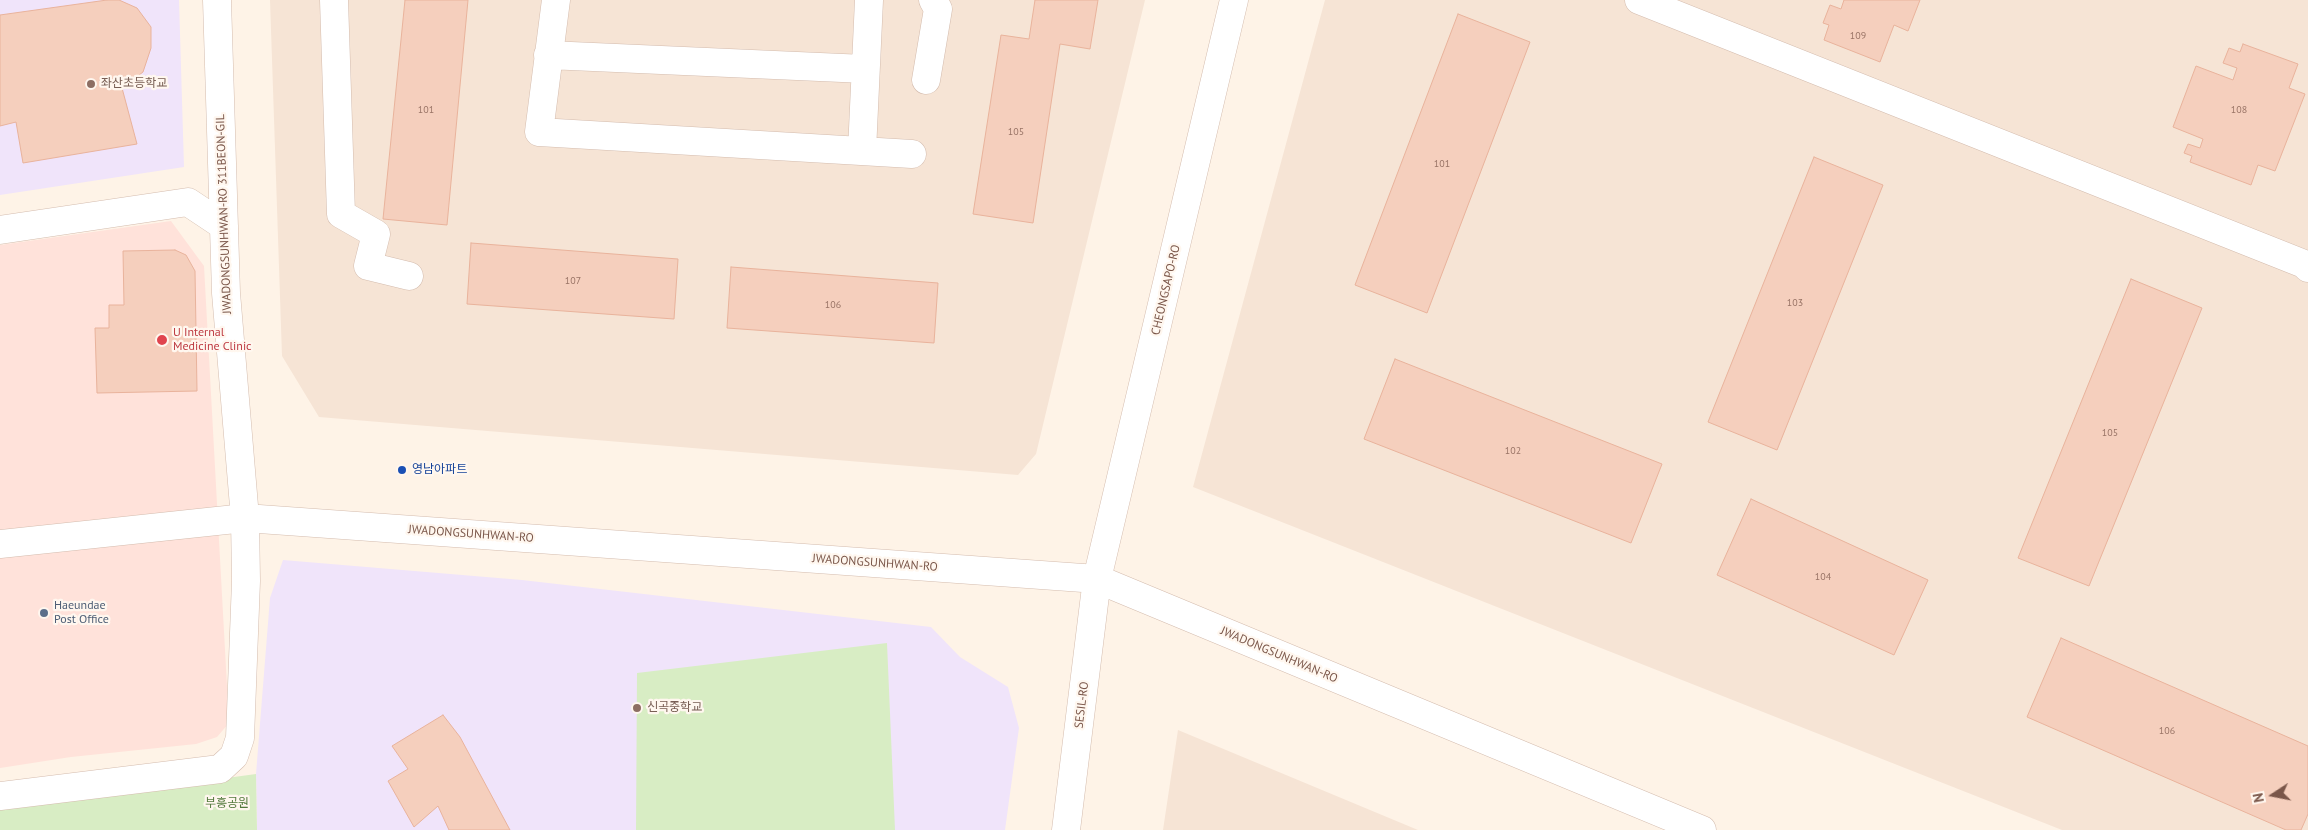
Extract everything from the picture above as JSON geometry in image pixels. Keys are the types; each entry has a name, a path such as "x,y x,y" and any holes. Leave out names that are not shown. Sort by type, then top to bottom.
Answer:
{"street":[{"name":"JWADONGSUNHWAN-RO 311BEON-GIL","path":"0,796 220,769 234,756 240,738 246,581 245,518 226,293 217,0"},
{"path":"334,0 341,214 376,234 368,266 409,276"},
{"path":"556,0 539,132 912,154"},
{"path":"862,151 868,0"},
{"path":"926,80 938,9 933,0"},
{"name":"CHEONGSAPO-RO","path":"1097,580 1234,0"},
{"path":"1639,0 2295,260 2308,268"},
{"path":"548,56 865,69"},
{"path":"0,230 188,202 224,226"},
{"name":"JWADONGSUNHWAN-RO","path":"0,544 245,518 1097,580 1702,830"},
{"name":"SESIL-RO","path":"1066,830 1097,580"}],"shaded area":[{"name":"좌산초등학교","path":"0,0 179,0 184,167 0,195"},
{"path":"270,0 1145,0 1036,454 1018,475 319,417 282,356"},
{"path":"1325,0 2308,0 2308,830 2062,830 1193,487"},
{"path":"171,221 204,266 229,723 217,737 196,744 71,757 0,768 0,245"},
{"name":"신곡중학교","path":"283,560 522,580 931,627 960,657 1008,687 1019,728 1005,830 257,830 256,774 270,598"},
{"path":"1178,730 1418,830 1163,830"}],"green space":[{"path":"887,643 895,830 636,830 637,673"},
{"name":"부흥공원","path":"256,774 257,830 0,830 0,809"}],"building":[{"name":"좌산초등학교","path":"107,0 119,0 137,8 151,27 151,48 143,72 122,88 137,144 23,163 16,122 0,126 0,15"},
{"path":"405,0 468,0 447,225 383,219"},
{"path":"1035,0 1098,0 1090,49 1060,44 1033,223 973,214 1001,35 1029,39"},
{"path":"1844,0 1920,0 1908,31 1894,25 1880,62 1824,40 1829,25 1823,23 1830,5 1841,9"},
{"path":"1458,14 1530,42 1427,313 1355,285"},
{"path":"2243,44 2298,64 2289,88 2305,94 2275,171 2258,165 2251,185 2190,162 2192,156 2184,153 2188,144 2200,148 2203,139 2173,127 2196,66 2233,80 2237,68 2223,63 2229,48 2240,52"},
{"path":"1814,157 1883,185 1777,450 1708,422"},
{"path":"471,243 678,259 674,319 467,304"},
{"path":"175,250 186,255 195,271 197,391 97,393 95,328 109,328 109,305 124,305 123,251"},
{"path":"731,267 938,283 934,343 727,328"},
{"path":"2131,279 2202,308 2089,586 2018,558"},
{"path":"1395,359 1662,464 1631,543 1364,439"},
{"path":"1751,499 1928,580 1894,655 1717,575"},
{"path":"2061,638 2308,746 2308,814 2301,830 2286,830 2027,717"},
{"path":"443,715 460,737 510,830 449,830 438,806 414,827 388,781 408,769 392,746"}],"place":[{"name":"좌산초등학교","path":"91,84"},
{"name":"U Internal Medicine Clinic","path":"162,340"},
{"name":"영남아파트","path":"402,470"},
{"name":"Haeundae Post Office","path":"44,613"},
{"name":"신곡중학교","path":"637,708"}]}
